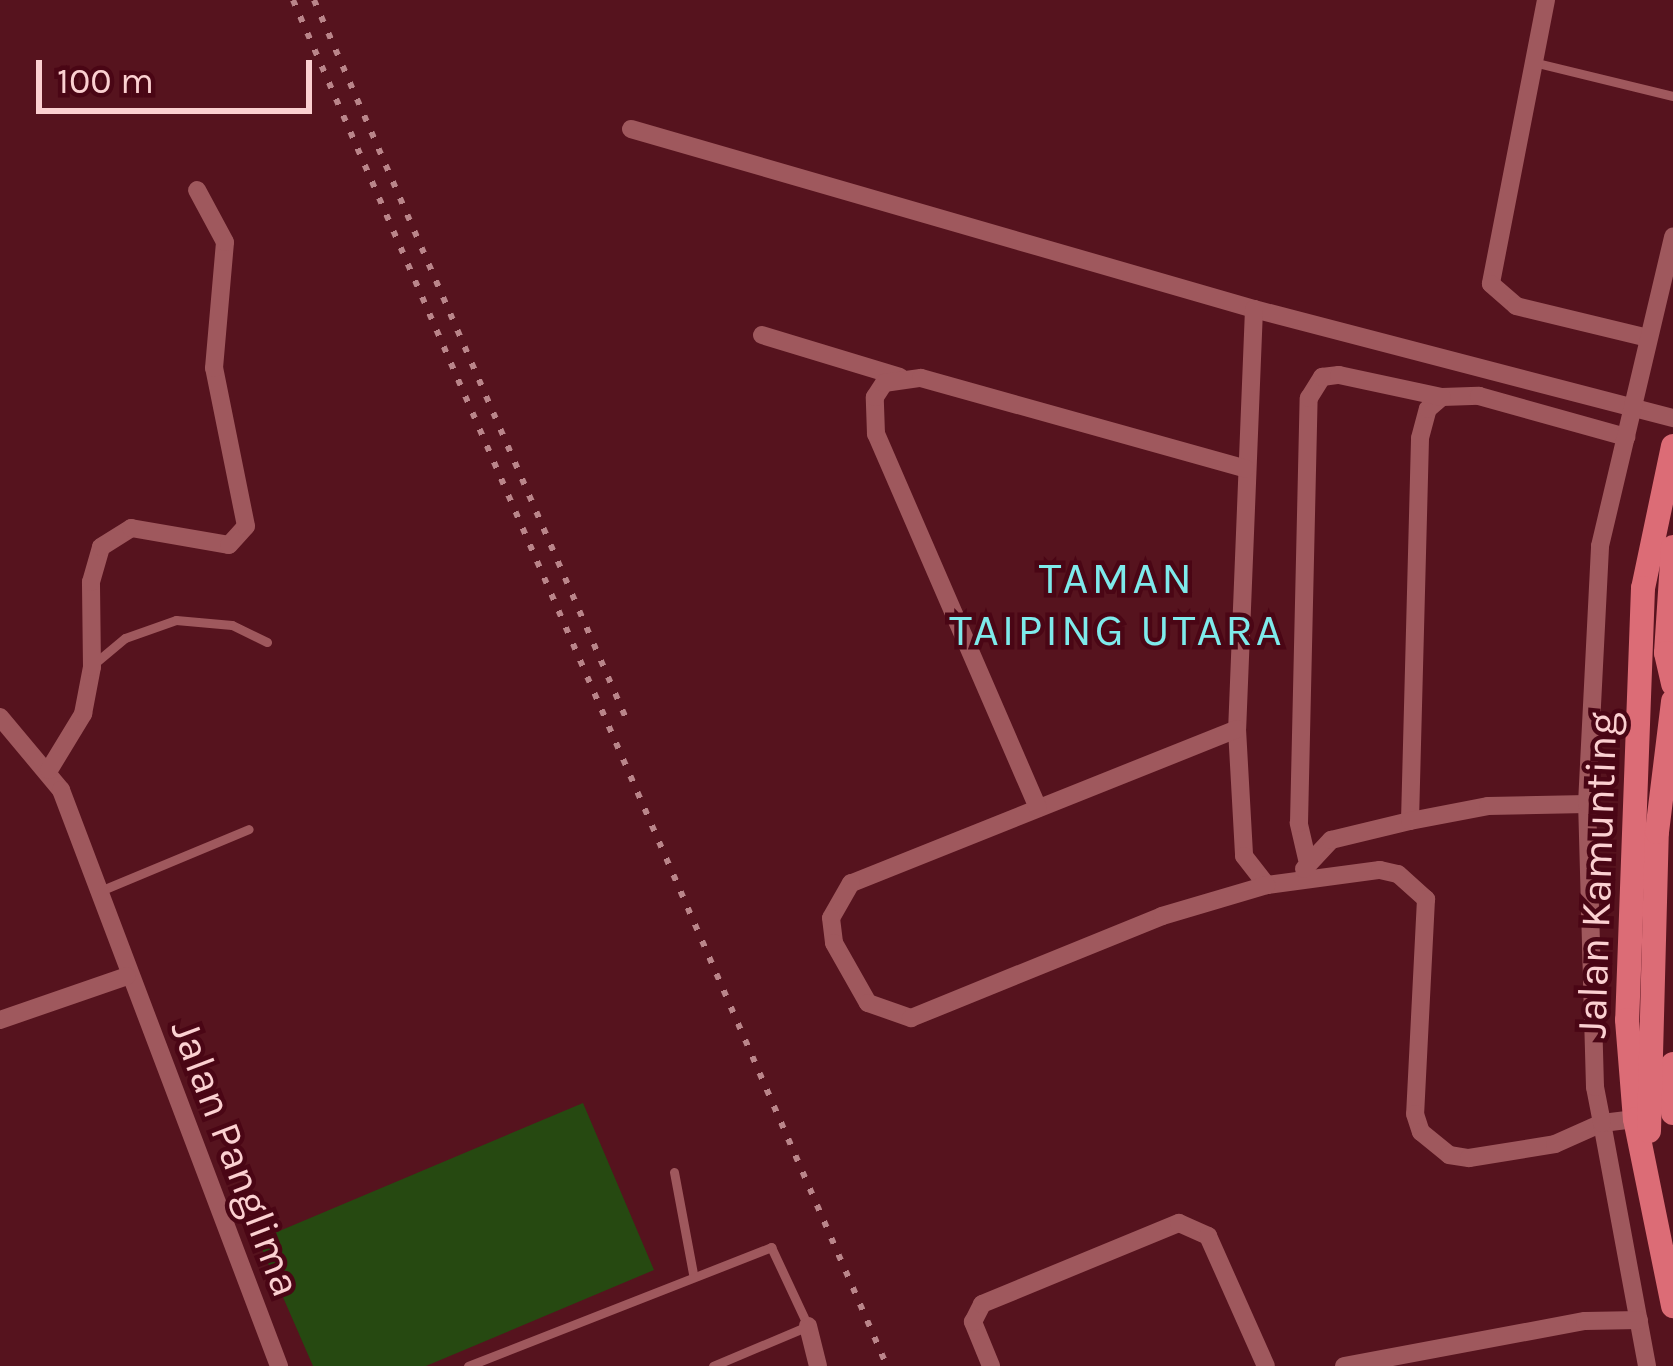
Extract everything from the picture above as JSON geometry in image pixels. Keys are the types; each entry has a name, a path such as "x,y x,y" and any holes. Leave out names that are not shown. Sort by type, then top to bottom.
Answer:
{"main road":[{"name":"Jalan Kamunting","path":"1673,446 1643,588 1627,1020 1635,1120 1673,1306"},
{"path":"1673,547 1666,652 1673,684"},
{"path":"1649,1175 1657,832 1673,700"},
{"name":"Jalan Kamunting","path":"1673,1064 1673,1113"}],"street":[{"path":"1546,0 1491,284 1516,307 1648,338"},
{"path":"631,129 1254,309 1673,418"},
{"path":"0,716 49,770 75,735 92,667 93,565 113,534 131,528 229,545 246,526 214,368 225,242 197,190"},
{"path":"1647,1366 1592,1050 1587,805 1600,546 1673,236"},
{"path":"1254,309 1237,729 1238,835 1252,872 1267,885"},
{"path":"762,334 900,377 1246,469"},
{"path":"1407,390 1425,354"},
{"path":"1302,886 1307,859 1299,823 1309,398 1322,376 1339,375 1442,398 1479,396 1626,437"},
{"path":"900,377 875,397 876,434 1038,808"},
{"path":"1410,821 1420,438 1428,409 1442,398"},
{"path":"1237,729 851,884 837,898 834,943 868,1003 884,1015 933,1014 1162,916 1267,885 1302,886 1380,870 1398,874 1426,899 1414,1114 1433,1146 1469,1158 1555,1144 1602,1124 1635,1120"},
{"name":"Jalan Panglima","path":"49,770 279,1366"},
{"path":"1307,859 1331,840 1410,821 1488,806 1587,805"},
{"path":"0,1020 127,976"},
{"path":"992,1366 973,1322 982,1304 1179,1222 1208,1236 1265,1366"},
{"path":"1344,1366 1398,1361 1585,1321 1639,1320"},
{"path":"808,1326 818,1366"},
{"path":"1465,1343 1470,1366"}],"lane":[{"path":"1532,62 1673,97"},
{"path":"92,667 112,645 176,620 232,625 267,642"},
{"path":"95,892 249,829"},
{"path":"674,1172 693,1274"},
{"path":"472,1365 771,1246 808,1326 713,1366"}],"green space":[{"path":"583,1103 654,1270 426,1366 313,1366 258,1240"}],"railway":[{"path":"293,0 887,1366"},
{"path":"314,0 625,716"}],"district":[{"name":"TAMAN TAIPING UTARA","path":"1117,605"}]}
